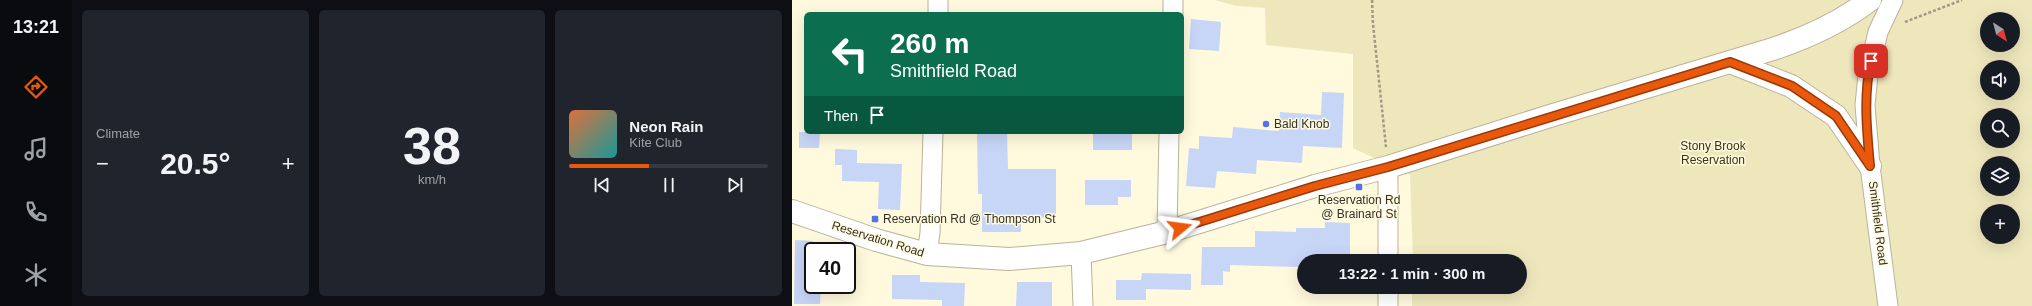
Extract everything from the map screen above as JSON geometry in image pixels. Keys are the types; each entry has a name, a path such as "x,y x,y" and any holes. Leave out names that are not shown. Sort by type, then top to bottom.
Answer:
{"street":[{"path":"938,0 938,12"},
{"path":"1173,0 1173,12"},
{"name":"Reservation Road","path":"792,211 876,240 927,254 1009,259 1081,253 1167,232 1315,186 1388,167 1806,38 1855,11 1870,0"},
{"name":"Smithfield Road","path":"1888,306 1870,166 1866,105 1868,75 1878,32 1893,0"},
{"path":"1730,62 1792,86 1836,116 1870,166"},
{"path":"927,254 930,233 934,134"},
{"path":"1167,232 1169,134"},
{"path":"1388,167 1388,254"},
{"path":"1081,253 1083,306"},
{"path":"1388,294 1388,306"}],"path":[{"path":"1372,0 1373,24 1388,167"},
{"path":"1878,32 1962,0"}],"green space":[{"name":"Stony Brook Reservation","path":"1215,0 2032,0 2032,306 1412,306 1412,294 1527,294 1527,254 1413,254 1410,175 1353,148 1353,54 1266,45 1265,8 1236,6"}],"building":[{"path":"1191,19 1221,22 1219,51 1189,49"},
{"path":"1322,92 1344,93 1342,148 1303,146 1302,163 1257,160 1256,174 1217,171 1215,188 1186,186 1189,148 1199,149 1199,136 1232,138 1233,127 1279,131 1280,112 1321,115"},
{"path":"799,132 804,132 804,134 820,134 819,148 799,148"},
{"path":"977,134 1007,134 1008,169 1056,169 1056,218 1021,217 1021,232 982,232 982,194 978,194"},
{"path":"1093,134 1132,134 1132,150 1093,150"},
{"path":"835,149 857,150 857,163 902,164 900,210 878,209 879,182 842,181 842,165 835,165"},
{"path":"1085,180 1131,180 1131,197 1118,197 1118,205 1085,205"},
{"path":"1325,222 1350,223 1350,254 1297,254 1297,267 1230,265 1230,272 1223,271 1223,285 1201,285 1202,247 1255,247 1255,231 1296,232 1296,228 1325,228"},
{"path":"795,240 813,241 804,242 804,294 821,294 820,304 794,304"},
{"path":"1142,273 1191,274 1191,290 1146,289 1146,300 1116,300 1116,280 1141,280"},
{"path":"892,275 920,275 920,282 965,283 964,306 942,306 942,300 892,299"},
{"path":"1017,282 1052,282 1052,306 1016,306"}],"place":[{"name":"Bald Knob","path":"1266,124"},
{"name":"Reservation Rd @ Brainard St","path":"1359,187"},
{"name":"Reservation Rd @ Thompson St","path":"875,219"}],"route":[{"path":"1180,228 1315,186 1388,167 1550,116 1730,62 1792,86 1836,116 1870,166 1866,105 1868,75 1871,61"}]}
